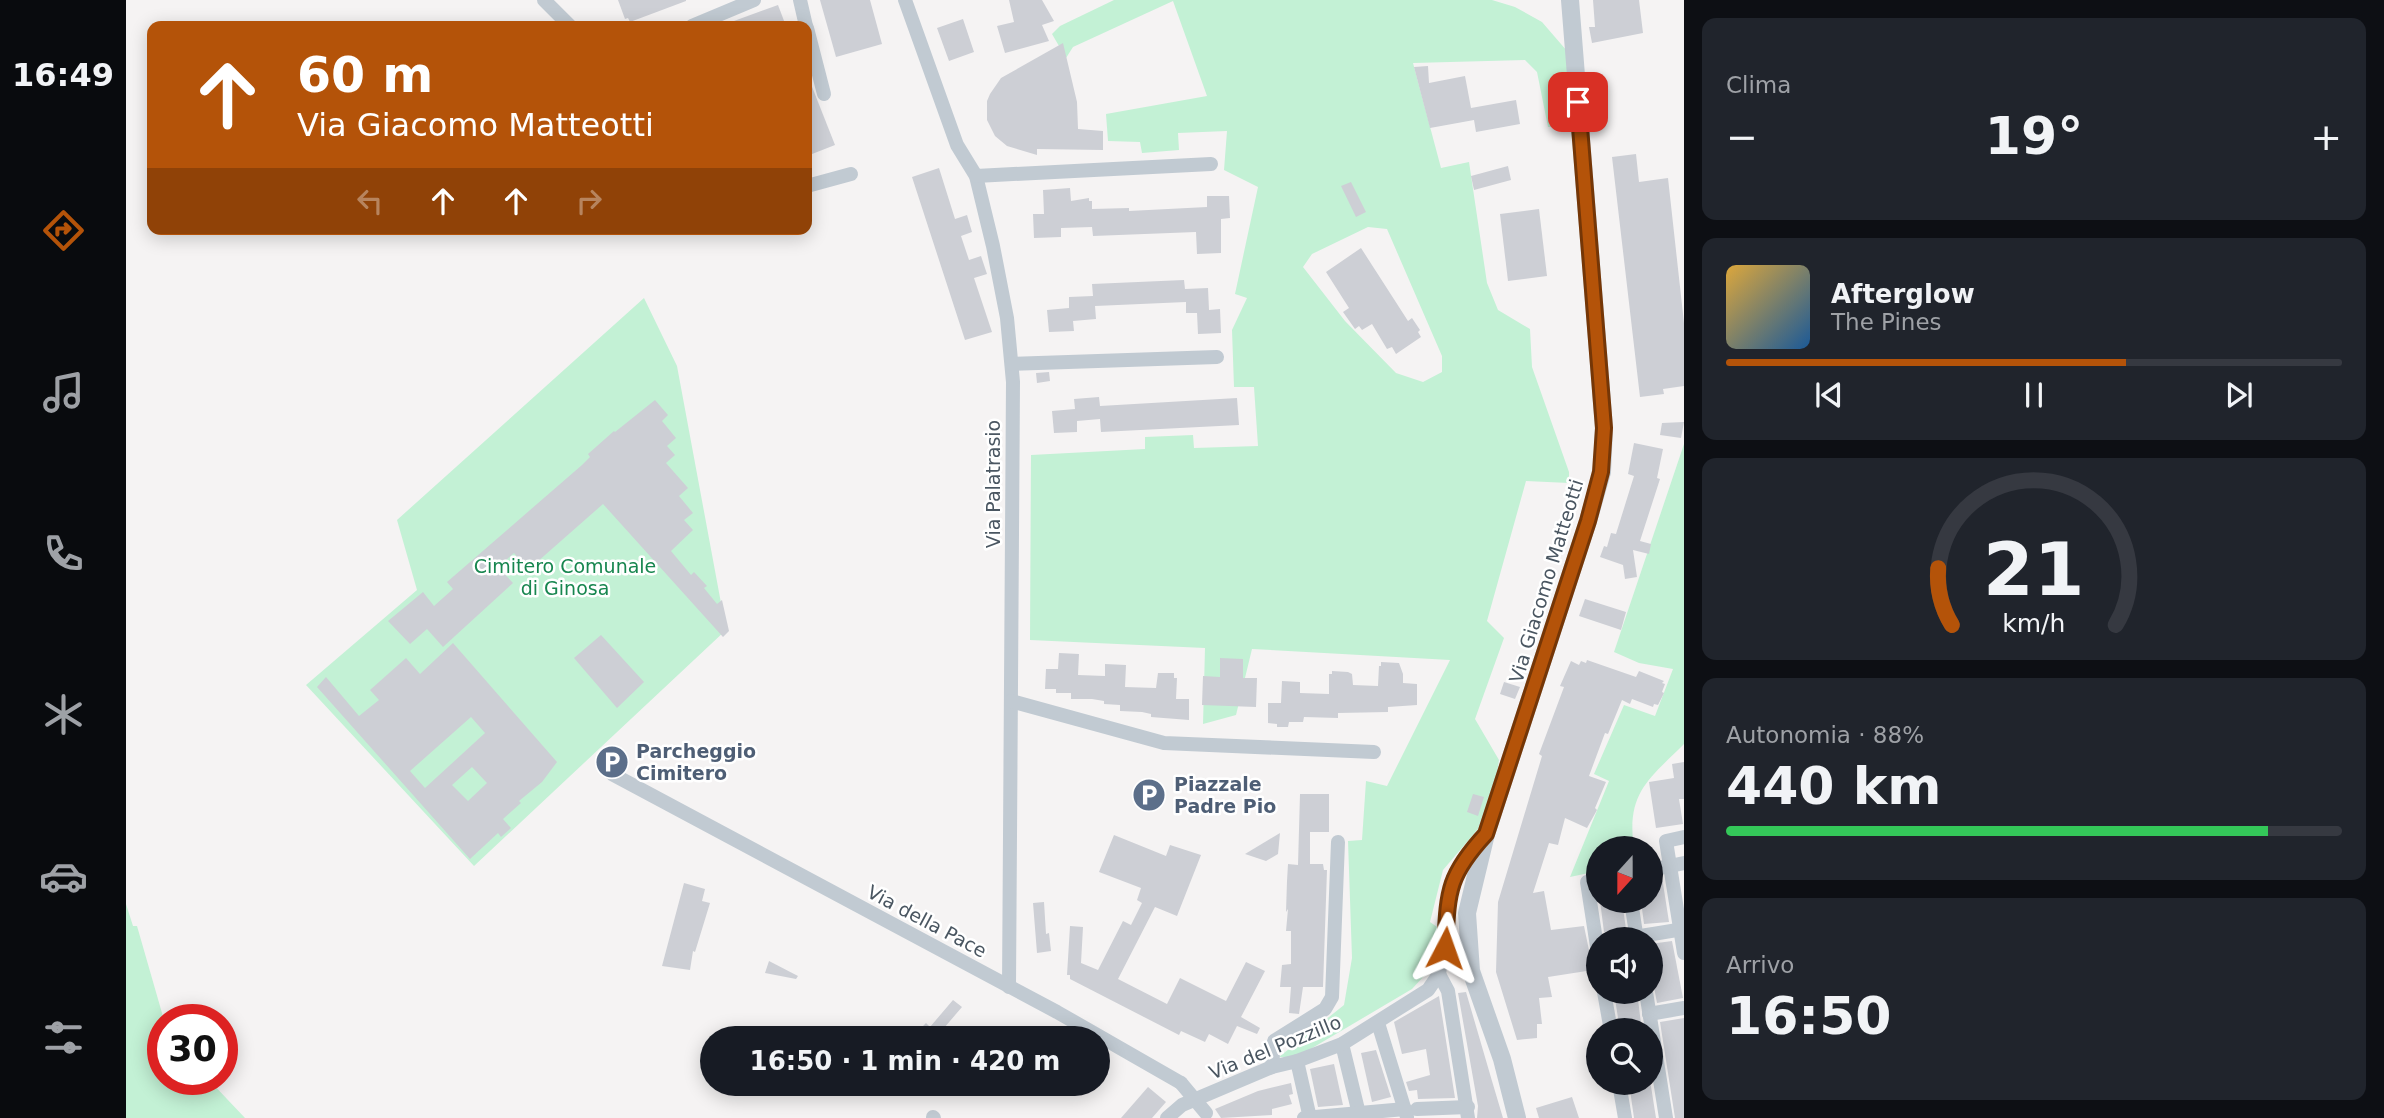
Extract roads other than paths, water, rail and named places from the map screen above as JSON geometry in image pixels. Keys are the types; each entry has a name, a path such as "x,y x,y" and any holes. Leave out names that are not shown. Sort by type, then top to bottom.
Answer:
{"street":[{"path":"544,0 565,21"},
{"path":"704,21 754,0"},
{"path":"800,0 805,21"},
{"name":"Via Palatrasio","path":"905,0 957,145 976,176 996,258 1012,364 1009,987"},
{"name":"Via Giacomo Matteotti","path":"1517,1118 1502,1059 1471,971 1467,913 1486,834 1563,600 1601,472 1604,428 1570,0"},
{"path":"812,49 824,94"},
{"path":"976,176 1211,164"},
{"path":"812,185 851,174"},
{"path":"1012,364 1217,357"},
{"path":"1011,701 1164,743 1374,752"},
{"name":"Via della Pace","path":"612,774 1009,987 1181,1083 1208,1115"},
{"path":"1304,1118 1410,1112 1468,1112 1448,991 1440,974 1453,878 1465,857 1486,834"},
{"path":"1684,837 1666,841 1677,865 1684,953"},
{"path":"1272,1067 1273,1041 1325,1009 1332,997 1338,842"},
{"path":"1663,933 1682,929"},
{"name":"Via del Pozzillo","path":"1167,1118 1182,1105 1272,1067 1297,1061 1342,1044 1428,990 1440,974"},
{"path":"1648,1004 1666,1118"},
{"path":"1649,1014 1684,1008"},
{"path":"1378,1023 1410,1112"},
{"path":"1342,1044 1360,1115"},
{"path":"1297,1061 1310,1118"},
{"path":"1621,1095 1625,1118"}],"place":[{"name":"Parcheggio Cimitero","path":"612,762"},
{"name":"Piazzale Padre Pio","path":"1149,795"}],"park label":[{"name":"Cimitero Comunale di Ginosa","path":"565,577"}]}
